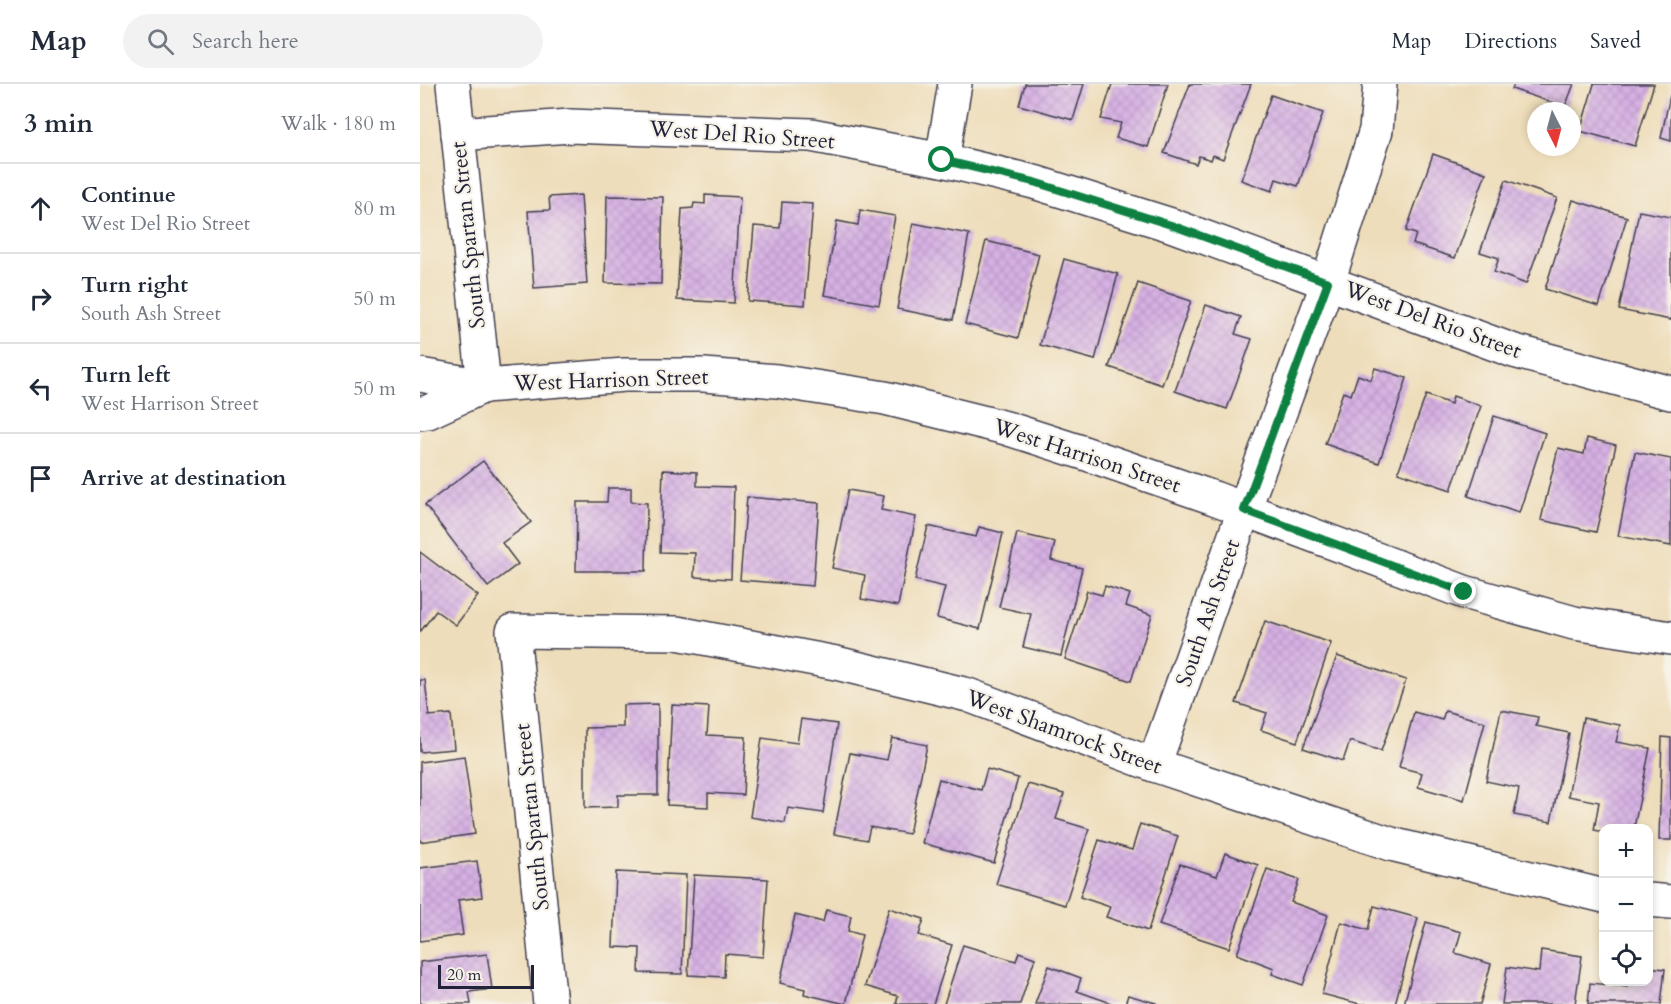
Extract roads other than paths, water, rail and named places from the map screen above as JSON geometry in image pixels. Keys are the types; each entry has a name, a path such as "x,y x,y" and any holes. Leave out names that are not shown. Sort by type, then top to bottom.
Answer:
{"street":[{"name":"South Spartan Street","path":"453,84 484,386"},
{"path":"942,160 955,84"},
{"name":"South Ash Street","path":"1154,765 1328,282 1376,130 1380,84"},
{"name":"West Del Rio Street","path":"458,134 570,126 811,135 942,160 1034,182 1125,210 1514,351 1671,393"},
{"name":"West Harrison Street","path":"420,375 484,386 625,375 704,375 777,381 885,398 1006,428 1092,456 1464,592 1575,623 1671,638"},
{"name":"West Harrison Street","path":"420,413 428,412 484,386"},
{"name":"South Spartan Street","path":"513,631 550,1004"},
{"name":"West Shamrock Street","path":"513,631 677,633 836,663 968,695 1154,765 1391,844 1599,895"},
{"path":"1653,900 1671,902"}]}
